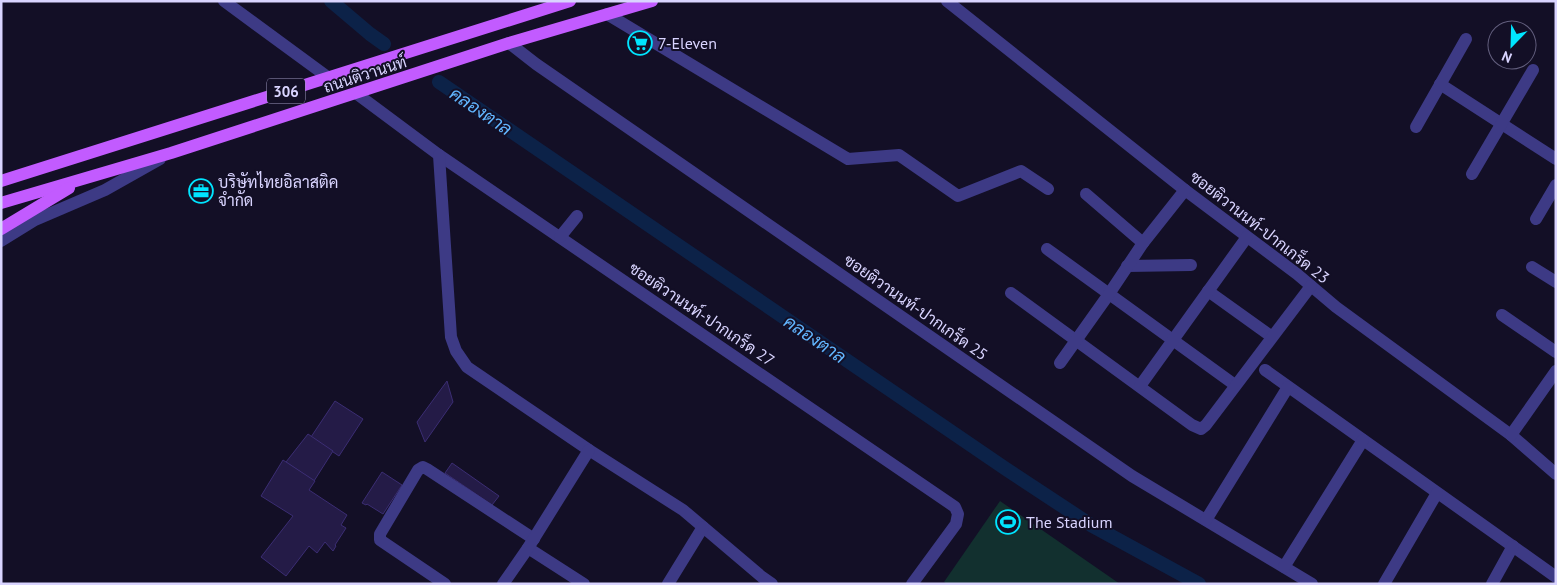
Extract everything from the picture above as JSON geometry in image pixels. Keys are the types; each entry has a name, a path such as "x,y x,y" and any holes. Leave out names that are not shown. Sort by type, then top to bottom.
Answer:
{"main road":[{"name":"ถนนติวานนท์","path":"1,181 570,1"},
{"name":"ถนนติวานนท์","path":"1,203 171,153 509,43 652,1"},
{"path":"1,229 86,178"}],"street":[{"path":"224,1 328,78"},
{"name":"ซอยติวานนท์-ปากเกร็ด 23","path":"948,1 1185,190 1297,274 1336,307 1511,435 1556,474"},
{"path":"607,14 848,159 899,155 958,196 1021,171 1048,190"},
{"path":"1416,127 1466,39"},
{"name":"ซอยติวานนท์-ปากเกร็ด 25","path":"509,43 536,64 1124,471 1312,584"},
{"path":"1472,174 1533,70"},
{"path":"1440,84 1556,160"},
{"name":"ซอยติวานนท์-ปากเกร็ด 27","path":"357,94 439,155 955,507 958,514 956,524 912,584"},
{"path":"1,242 35,220 104,190 171,153"},
{"path":"439,155 451,337 456,350 467,367 589,450 683,510 772,584"},
{"path":"1536,218 1556,184"},
{"path":"1060,363 1110,294 1143,243 1185,190"},
{"path":"1086,194 1143,243"},
{"path":"560,237 577,216"},
{"path":"1140,386 1247,237"},
{"path":"1047,249 1235,385"},
{"path":"1128,266 1190,265"},
{"path":"1532,267 1556,282"},
{"path":"1012,293 1192,425 1201,429 1206,425 1311,286"},
{"path":"1208,291 1272,337"},
{"path":"1502,315 1556,352"},
{"path":"1265,370 1556,577"},
{"path":"1511,435 1556,371"},
{"path":"1206,520 1288,387"},
{"path":"1284,567 1363,440"},
{"path":"503,584 589,450"},
{"path":"444,584 380,540 380,534 418,470 423,468 436,474 584,584"},
{"path":"1384,584 1437,493"},
{"path":"668,584 702,527"},
{"path":"1492,584 1513,546"}],"green space":[{"name":"The Stadium","path":"1000,501 1120,584 947,584 944,582"}],"building":[{"path":"447,381 453,402 425,442 417,422"},
{"path":"335,401 363,419 339,456 311,437"},
{"path":"308,434 333,451 314,481 286,462"},
{"path":"283,460 315,481 309,490 347,515 341,525 346,528 333,551 325,542 317,553 309,546 286,576 261,557 293,516 261,496"},
{"path":"452,463 499,496 492,505 445,473"},
{"path":"382,472 402,485 383,514 362,503"}],"waterway":[{"name":"คลองตาล","path":"331,1 384,44"},
{"name":"คลองตาล","path":"439,82 1006,469 1091,525 1199,584"}],"place":[{"name":"7-Eleven","path":"640,43"},
{"name":"บริษัทไทยอิลาสติค จำกัด","path":"201,191"},
{"name":"The Stadium","path":"1008,522"}]}
